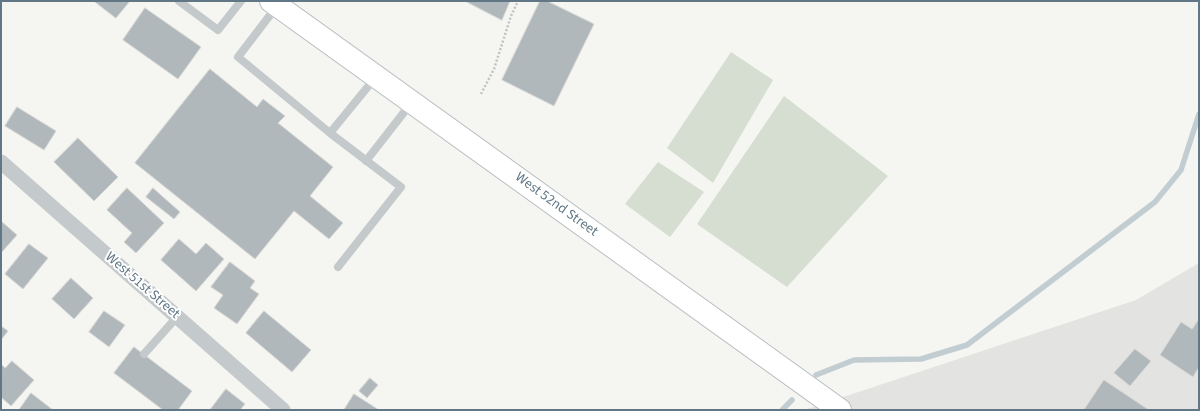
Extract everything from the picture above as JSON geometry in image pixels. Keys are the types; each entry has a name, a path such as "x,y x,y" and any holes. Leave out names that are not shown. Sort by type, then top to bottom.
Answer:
{"main road":[{"name":"West 52nd Street","path":"274,3 840,410"}],"street":[{"name":"West 51st Street","path":"1,162 283,410"}],"lane":[{"path":"179,1 218,30 241,1"},
{"path":"274,3 238,57 330,134 401,187 338,267"},
{"path":"330,134 377,76"},
{"path":"366,161 412,102"},
{"path":"144,354 178,317"}],"path":[{"path":"481,94 494,69 511,16 518,1"}],"shaded area":[{"path":"731,52 773,80 713,183 667,148"},
{"path":"784,96 888,176 787,287 697,224"},
{"path":"658,162 704,192 670,237 625,204"},
{"path":"1199,263 1199,410 804,410 1136,300"}],"building":[{"path":"94,1 130,1 116,18"},
{"path":"465,1 510,1 502,20"},
{"path":"540,1 547,1 594,24 554,106 502,80"},
{"path":"145,8 201,47 178,79 123,40"},
{"path":"210,69 257,107 263,99 285,116 278,123 333,167 310,196 343,223 329,239 294,211 255,259 135,163"},
{"path":"17,107 56,131 44,150 5,126"},
{"path":"78,138 118,177 94,201 54,162"},
{"path":"127,188 164,223 136,253 124,242 132,233 107,210"},
{"path":"153,188 180,212 174,219 146,197"},
{"path":"1,221 17,235 1,253"},
{"path":"179,239 196,254 206,243 224,259 196,291 161,260"},
{"path":"29,244 48,258 23,289 5,274"},
{"path":"230,262 255,281 250,288 259,294 237,324 214,308 223,295 211,287"},
{"path":"71,278 93,298 74,319 52,299"},
{"path":"104,311 125,325 109,347 89,332"},
{"path":"264,311 311,350 292,372 246,333"},
{"path":"1199,319 1199,367 1193,377 1160,355 1181,322 1192,329"},
{"path":"1,326 8,331 1,340"},
{"path":"134,347 192,391 178,410 163,410 114,373"},
{"path":"1135,349 1151,361 1130,386 1114,373"},
{"path":"12,361 34,380 11,406 1,397 1,364 5,368"},
{"path":"370,378 378,385 367,398 359,391"},
{"path":"1104,380 1149,410 1084,410"},
{"path":"226,389 245,404 240,410 210,410"},
{"path":"31,393 53,410 19,410"},
{"path":"354,394 379,410 344,410"}],"waterway":[{"path":"816,375 854,360 921,359 967,345 1155,202 1181,170 1199,114"},
{"path":"782,410 792,400"}]}
